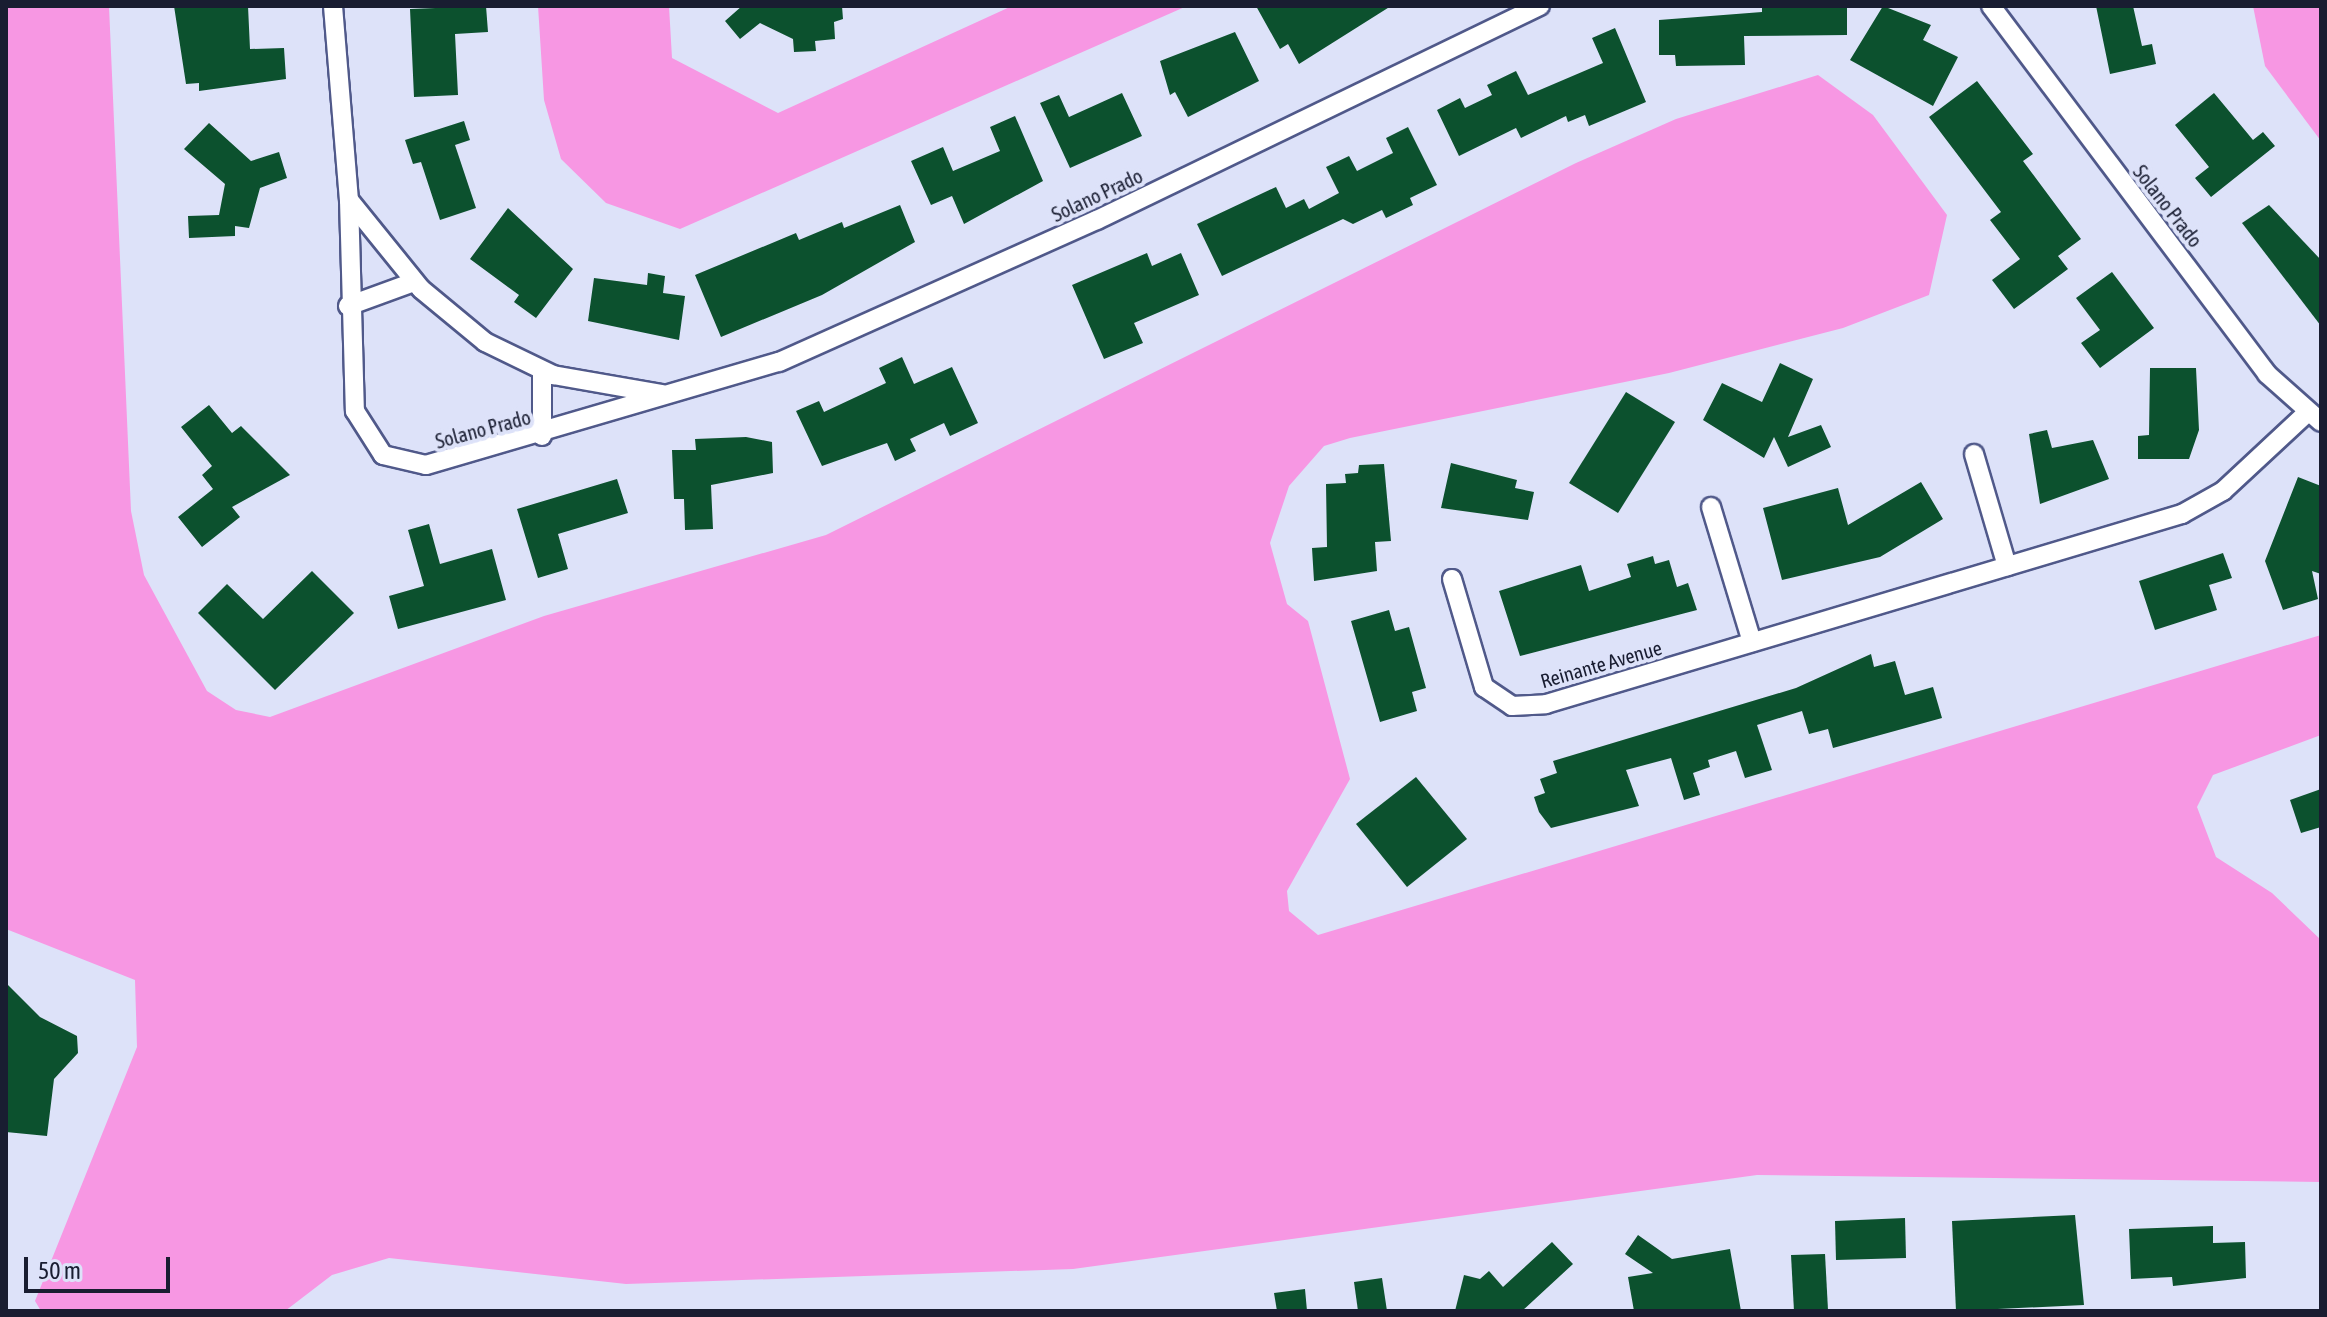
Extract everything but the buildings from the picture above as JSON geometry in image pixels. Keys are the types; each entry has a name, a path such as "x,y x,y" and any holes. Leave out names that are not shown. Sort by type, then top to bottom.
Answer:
{"street":[{"name":"Solano Prado","path":"333,6 349,200 348,306 355,411 383,455 435,465 542,436 662,394 724,382 799,353 1097,220 1540,6"},
{"name":"Solano Prado","path":"1991,6 2267,374 2314,418"},
{"name":"Solano Prado","path":"349,200 414,282 485,342 542,371 662,394"},
{"path":"348,306 414,282"},
{"path":"542,371 542,436"},
{"name":"Reinante Avenue","path":"1452,579 1478,674 1493,697 1512,706 1546,704 2200,505 2314,418"},
{"path":"1974,454 2007,566"},
{"path":"1711,507 1752,642"}],"shaded area":[{"path":"6,6 109,6 131,511 144,575 207,691 236,710 270,717 544,616 826,535 1576,163 1676,119 1818,75 1873,115 1947,215 1929,295 1843,328 1669,373 1350,438 1324,446 1289,486 1270,543 1287,604 1308,621 1350,779 1287,891 1289,911 1318,935 2321,635 2321,735 2213,775 2197,807 2216,857 2272,893 2321,940 2321,1182 1757,1175 1073,1269 626,1284 389,1258 332,1275 285,1311 41,1311 35,1301 137,1047 135,980 6,929"},
{"path":"538,6 669,6 672,58 778,113 1012,6 1187,6 680,229 606,203 561,159 544,100"},
{"path":"2253,6 2321,6 2321,141 2265,66"}]}
